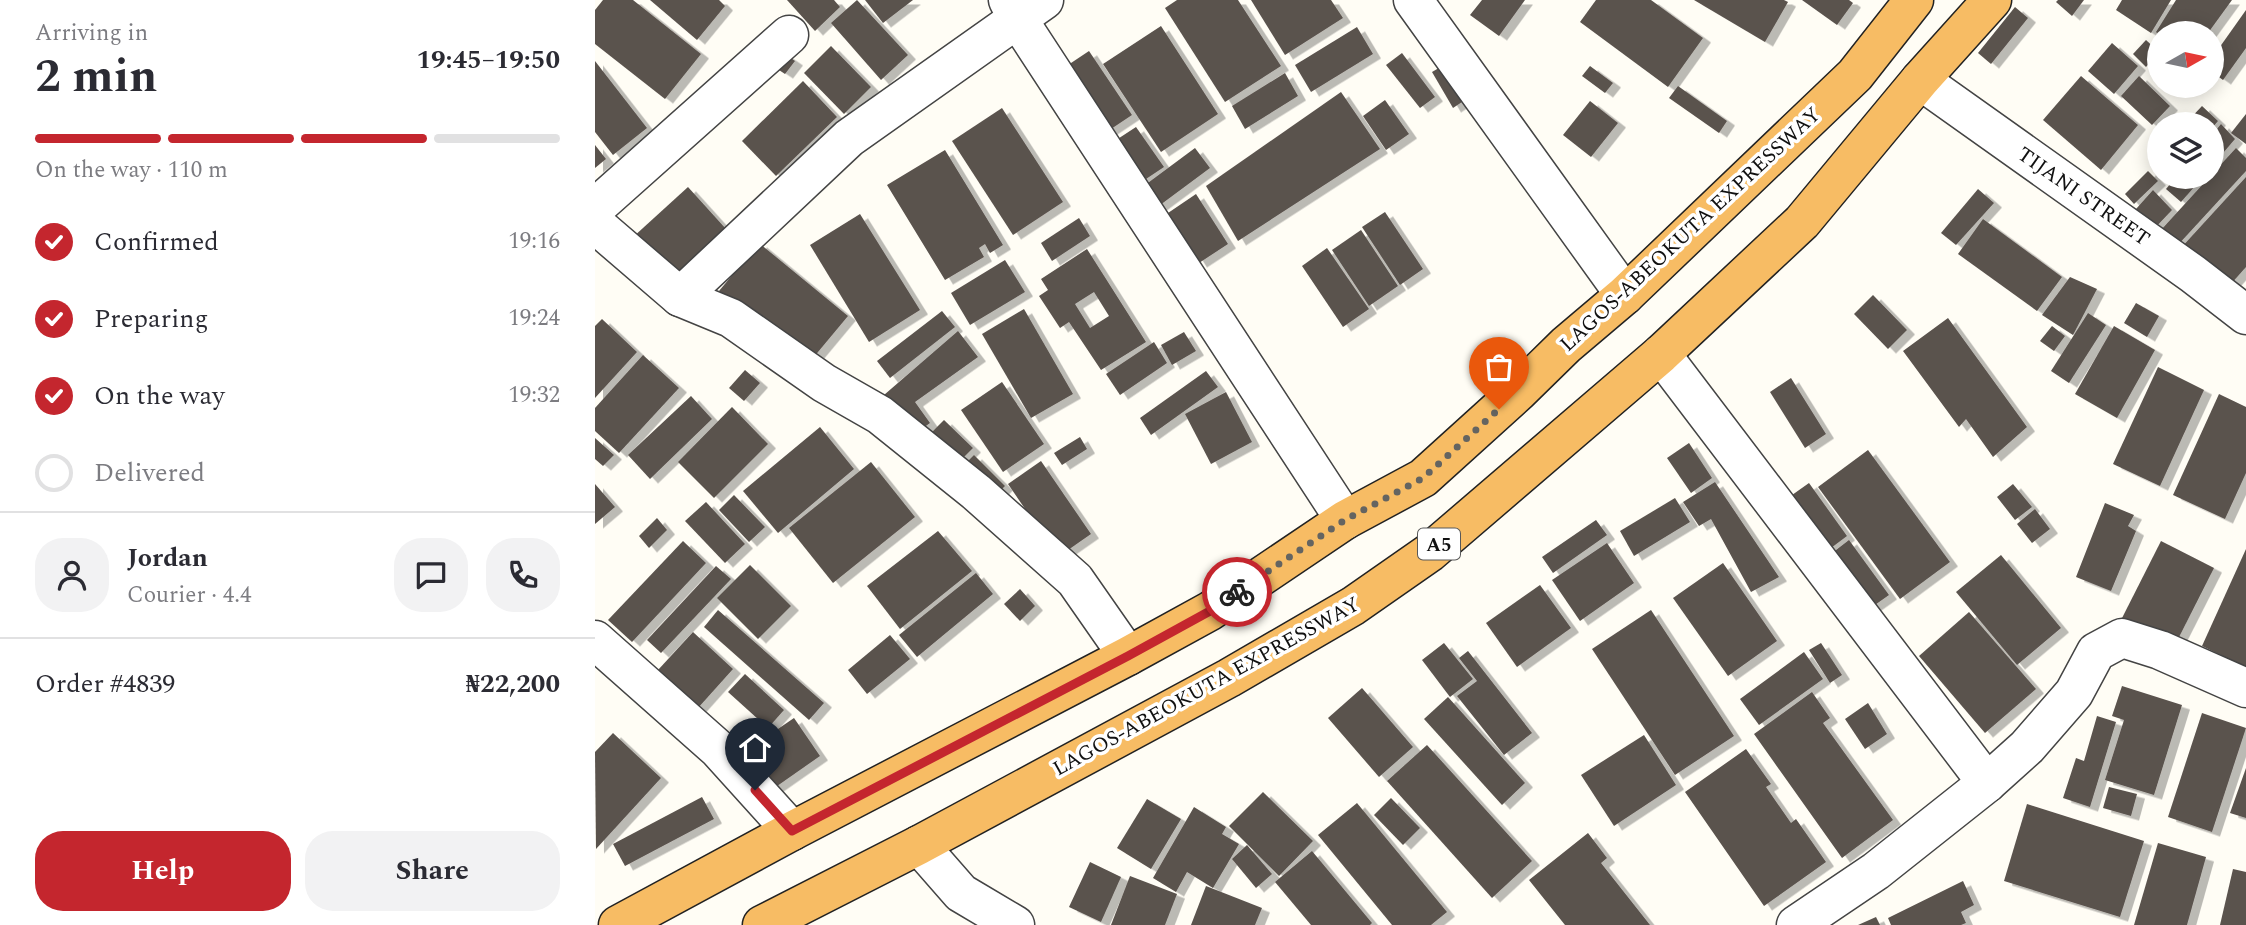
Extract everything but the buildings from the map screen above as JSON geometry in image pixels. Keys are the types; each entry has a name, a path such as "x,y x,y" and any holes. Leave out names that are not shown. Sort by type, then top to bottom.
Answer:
{"highway":[{"name":"LAGOS-ABEOKUTA EXPRESSWAY","path":"618,925 1210,611 1345,520 1423,478 1566,345 1625,295 1855,75 1914,0"},
{"name":"LAGOS-ABEOKUTA EXPRESSWAY","path":"762,925 919,845 1229,678 1353,606 1429,553 1661,354 1802,222 1920,80 1991,0"}],"street":[{"path":"1413,0 1625,295"},
{"path":"680,296 849,138 1023,6 1345,520"},
{"path":"595,208 789,35"},
{"name":"TIJANI STREET","path":"1920,80 2193,274 2246,315"},
{"path":"595,224 680,296 731,318 824,383 880,415 976,492 1075,580 1128,656"},
{"path":"1661,354 1987,783"},
{"path":"1796,925 1876,871 1987,783 2027,747 2074,693 2096,652 2122,638 2160,650 2246,688"},
{"path":"595,640 718,749 792,831"},
{"path":"919,845 961,893 1016,925"}],"way so far":[{"path":"1237,592 1345,520 1423,478 1499,409"}],"route":[{"path":"755,790 792,831 1128,656 1210,611 1237,592"}]}
